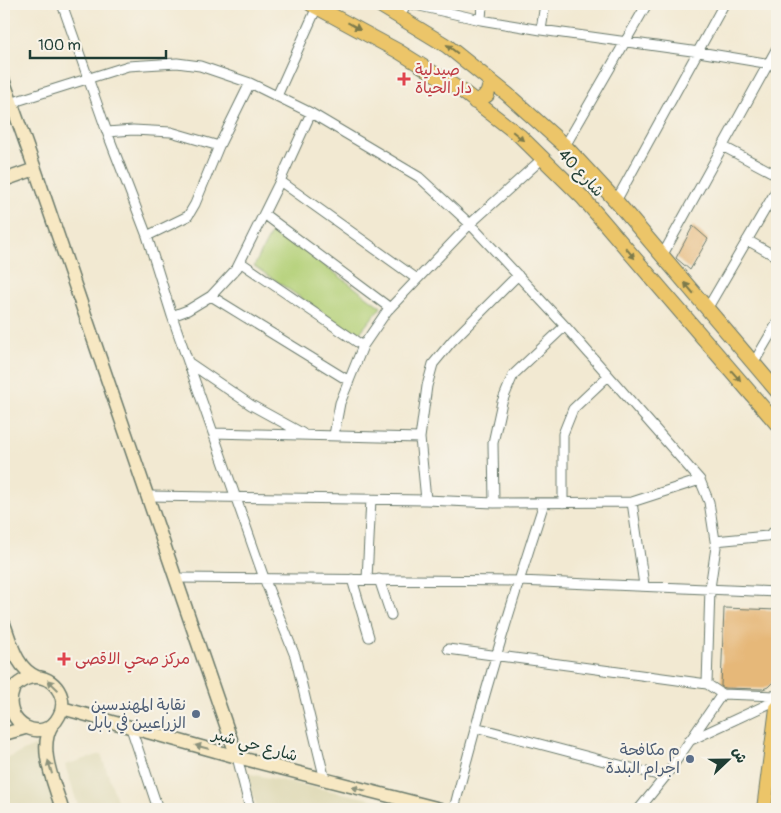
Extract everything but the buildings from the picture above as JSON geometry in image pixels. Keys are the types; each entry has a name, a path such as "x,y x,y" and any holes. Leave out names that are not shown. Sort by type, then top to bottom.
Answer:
{"main road":[{"name":"شارع 40","path":"378,4 403,10 492,81 565,146 616,202 777,392"},
{"name":"شارع 40","path":"314,5 398,51 462,91 520,136 583,198 777,424"},
{"path":"475,102 487,96 492,81"},
{"path":"501,122 505,110 517,103"},
{"path":"764,809 777,708"}],"street":[{"path":"62,4 107,132 147,236 172,316 264,578 295,656 325,780"},
{"path":"411,4 481,20 541,30 773,64"},
{"path":"481,20 482,4"},
{"path":"541,30 545,4"},
{"path":"565,146 647,4"},
{"path":"616,202 724,4"},
{"path":"277,96 314,5"},
{"path":"662,256 773,64 777,48"},
{"path":"8,104 128,66 177,63 200,66 250,83 312,113 419,176 470,224 518,275 700,480 709,502 716,547 710,588 707,684"},
{"path":"4,82 8,104 35,169 238,757 250,809"},
{"path":"147,236 188,216 250,83"},
{"path":"172,316 188,310 211,296 238,268 312,113"},
{"path":"107,132 134,130 171,132 219,146"},
{"path":"724,146 777,175"},
{"path":"334,435 340,403 363,346 390,308 470,224 543,158"},
{"path":"4,180 35,169"},
{"path":"280,181 417,279"},
{"path":"707,309 777,189"},
{"path":"264,214 390,308"},
{"path":"747,240 777,256"},
{"path":"240,262 363,346"},
{"path":"426,500 420,438 427,386 433,364 452,341 518,275"},
{"path":"211,296 349,381"},
{"path":"753,364 777,323"},
{"path":"494,503 493,443 502,402 513,375 565,326"},
{"path":"188,362 251,405 305,435"},
{"path":"563,503 563,434 573,409 608,376"},
{"path":"213,433 420,438"},
{"path":"149,496 426,500 494,503 632,502 700,480"},
{"path":"367,579 371,499"},
{"path":"632,502 644,585"},
{"path":"454,809 474,727 544,503"},
{"path":"715,541 767,536 777,530"},
{"path":"177,578 519,580 777,592"},
{"path":"352,579 369,637"},
{"path":"379,579 391,615"},
{"path":"4,624 23,667 30,674 51,681 56,686 62,701 60,714 48,732 46,750 62,809"},
{"path":"448,649 707,684 722,694 777,696"},
{"path":"25,728 14,718 11,712 8,692 22,680 37,677"},
{"path":"639,809 665,777 722,694"},
{"path":"688,741 777,700"},
{"name":"شارع حي شبر","path":"62,708 238,757 440,809"},
{"path":"4,734 25,728 40,730 52,724"},
{"path":"474,727 665,777"},
{"path":"131,728 158,809"}],"shaded area":[{"path":"45,741 64,809 4,809 4,760"},
{"path":"101,754 120,809 79,809 65,765"},
{"path":"246,773 417,809 257,809"}],"green space":[{"path":"274,228 381,307 357,336 254,266"}],"place":[{"name":"صيدلية دار الحياة","path":"404,79"},
{"name":"مركز صحي الاقصى","path":"64,659"},
{"name":"نقابة المهندسين الزراعيين في بابل","path":"196,714"},
{"name":"م مكافحة اجرام البلدة","path":"690,759"}]}
